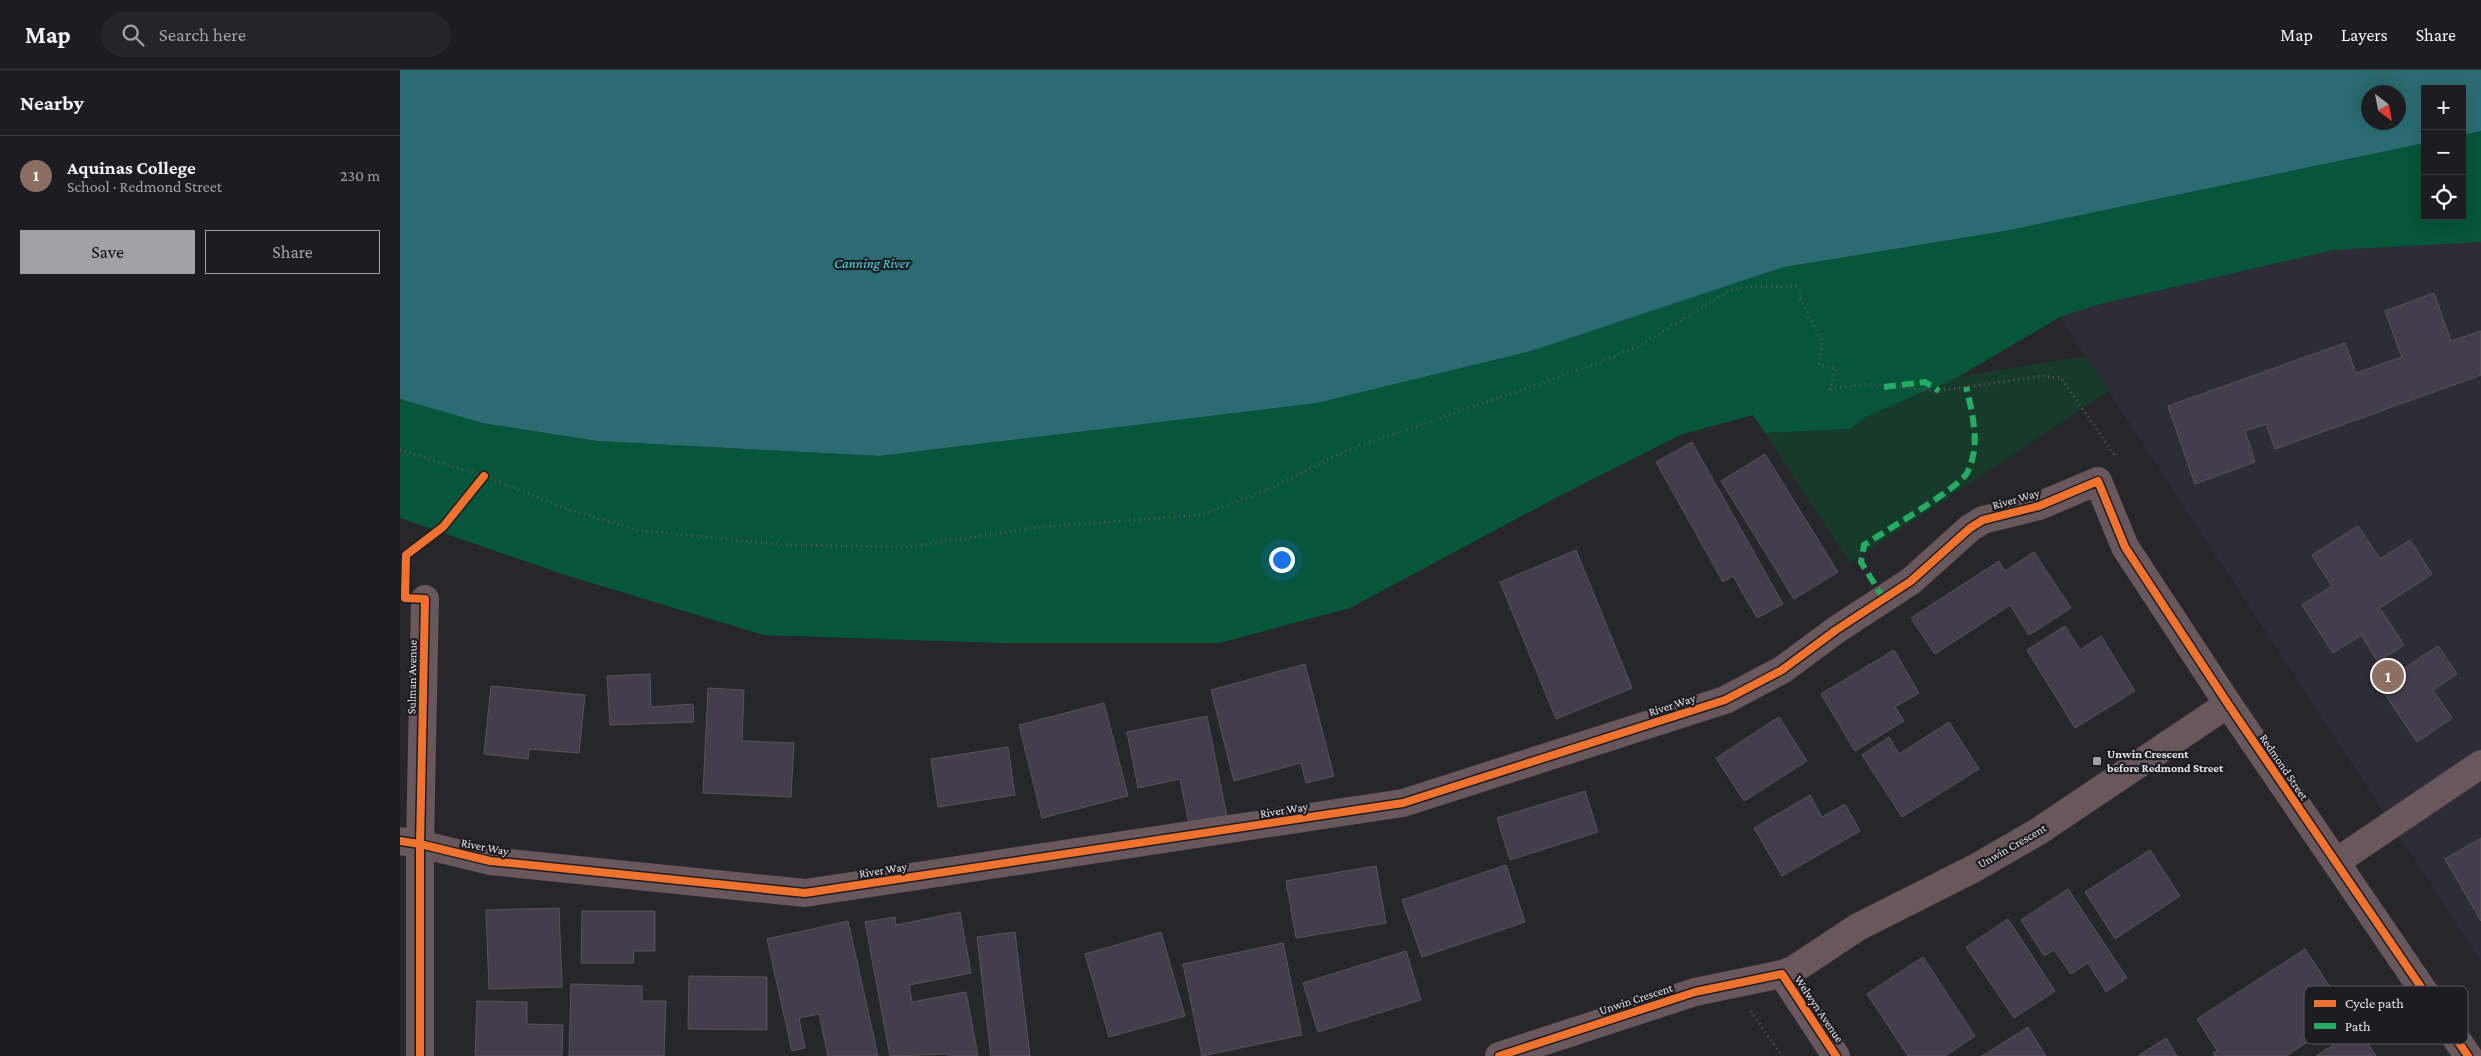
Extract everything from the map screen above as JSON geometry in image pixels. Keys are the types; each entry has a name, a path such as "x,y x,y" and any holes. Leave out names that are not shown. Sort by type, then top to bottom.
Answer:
{"street":[{"name":"Redmond Street","path":"2098,481 2125,546 2228,704 2420,986"},
{"name":"River Way","path":"410,842 490,861 805,893 1403,803 1725,700 1782,670 1836,630 1911,581 1970,528 1983,520 2039,506 2098,481"},
{"name":"Sulman Avenue","path":"420,1056 410,842 426,599"},
{"name":"Unwin Crescent","path":"1499,1056 1696,992 1782,974 1808,962 1828,946 1858,927 1975,868 2039,831 2228,704"},
{"path":"2336,862 2481,764"},
{"name":"Welwyn Avenue","path":"1782,974 1836,1056"},
{"name":"Redmond Street","path":"2460,1044 2468,1056"}],"path":[{"path":"400,450 484,476 564,508 636,530 785,545 909,547 1041,527 1201,516 1269,489 1345,451 1599,363 1639,346 1729,291 1747,287 1798,286 1800,298 1822,341 1820,365 1836,369 1830,389 1867,384 1939,391 2042,376 2061,378 2114,454 2098,481"},
{"path":"406,573 406,555 443,527 484,476"},
{"path":"1732,983 1782,1056"}],"shaded area":[{"path":"2481,131 2481,961 2060,317 2421,145 2421,220 2466,220 2466,198"}],"green space":[{"path":"2481,131 2481,242 2333,250 2100,304 2060,317 1958,377 1865,417 1850,429 1765,433 1753,415 1680,435 1550,501 1350,608 1220,643 999,643 763,635 565,575 400,518 400,399 482,423 597,441 879,456 1317,403 1531,351 1784,267 2005,231 2421,144 2421,220 2466,220 2466,134"},
{"path":"2086,356 2109,391 1850,563 1765,433 1850,429 1865,417 1958,377"}],"water":[{"name":"Canning River","path":"400,70 2481,70 2481,131 2466,134 2466,85 2421,85 2421,144 2005,231 1784,267 1531,351 1317,403 879,456 597,441 482,423 400,399"}],"building":[{"path":"2434,293 2451,341 2481,331 2481,375 2275,449 2266,424 2245,431 2255,462 2195,484 2168,406 2345,343 2356,373 2402,357 2385,311"},
{"path":"1692,442 1783,604 1757,618 1733,576 1723,582 1656,462"},
{"path":"1765,454 1838,572 1794,599 1721,481"},
{"path":"2358,526 2380,559 2410,540 2432,574 2380,608 2404,645 2378,662 2361,635 2333,653 2302,605 2332,586 2312,555"},
{"path":"1576,550 1632,688 1556,719 1500,582"},
{"path":"2034,552 2071,608 2029,635 2010,605 1935,654 1911,618 1999,561 2005,571"},
{"path":"2065,626 2080,650 2101,636 2135,691 2075,728 2027,650"},
{"path":"2438,646 2457,674 2433,690 2452,718 2417,742 2379,685"},
{"path":"1894,650 1919,693 1895,707 1904,721 1855,751 1821,694"},
{"path":"1305,664 1334,776 1306,783 1301,763 1234,781 1211,690"},
{"path":"650,674 651,707 693,704 694,722 610,725 607,676"},
{"path":"491,686 585,695 579,753 529,749 528,759 484,754"},
{"path":"708,688 744,690 742,741 794,743 791,797 703,793"},
{"path":"1104,703 1128,796 1042,818 1019,725"},
{"path":"1207,716 1227,817 1189,824 1180,779 1138,788 1127,732"},
{"path":"1779,717 1807,761 1744,801 1716,758"},
{"path":"1949,722 1979,769 1902,817 1862,755 1889,737 1899,754"},
{"path":"1008,747 1015,795 938,807 931,759"},
{"path":"1585,791 1598,832 1510,860 1497,818"},
{"path":"1810,795 1822,817 1845,804 1860,831 1782,876 1754,828"},
{"path":"2481,838 2481,921 2445,859"},
{"path":"2150,850 2180,896 2115,939 2085,892"},
{"path":"1506,865 1525,922 1422,957 1402,900"},
{"path":"1376,866 1386,923 1296,938 1286,881"},
{"path":"2068,889 2127,978 2106,992 2088,963 2071,974 2054,950 2044,956 2021,920"},
{"path":"559,908 562,987 489,989 486,910"},
{"path":"582,911 655,911 655,951 634,951 633,963 581,963"},
{"path":"960,912 971,973 909,985 912,1002 966,992 978,1056 948,1056 948,1054 890,1056 865,922 895,917 896,925"},
{"path":"2008,919 2055,991 2014,1018 1966,947"},
{"path":"848,921 878,1056 828,1056 819,1014 799,1018 805,1048 792,1051 767,939"},
{"path":"1015,932 1030,1056 991,1056 977,937"},
{"path":"1161,932 1185,1016 1109,1037 1085,954"},
{"path":"1283,943 1302,1035 1202,1056 1183,964"},
{"path":"2305,949 2329,986 2304,986 2304,1044 2286,1056 2215,1056 2213,1053 2217,1051 2197,1019"},
{"path":"1406,951 1421,1000 1318,1032 1303,983"},
{"path":"1923,957 1975,1036 1945,1056 1908,1056 1867,994"},
{"path":"689,976 767,977 767,1030 688,1029"},
{"path":"571,984 642,986 642,1001 666,1001 664,1056 569,1056"},
{"path":"477,1001 527,1002 527,1024 563,1025 562,1056 475,1056"},
{"path":"2028,1027 2046,1056 1982,1056"},
{"path":"2166,1038 2177,1056 2138,1056"},
{"path":"2335,1044 2368,1044 2376,1056 2316,1056"}],"marked path":[{"path":"1884,387 1925,382 1939,391"},
{"path":"1884,599 1861,562 1864,545 1950,489 1967,473 1974,452 1975,441 1973,419 1966,387"}],"cycle path":[{"path":"420,1056 420,844 425,599 405,598 406,555 443,527 484,476"},
{"path":"400,841 490,861 805,893 1403,803 1725,700 1782,670 1836,630 1911,581 1970,528 1983,520 2039,506 2098,481 2125,547 2228,704 2420,986"},
{"path":"1499,1056 1695,992 1782,974 1836,1056"},
{"path":"2460,1044 2468,1056"}],"place":[{"name":"Aquinas College","path":"2388,676"},
{"name":"Unwin Crescent before Redmond Street","path":"2097,761"}]}
